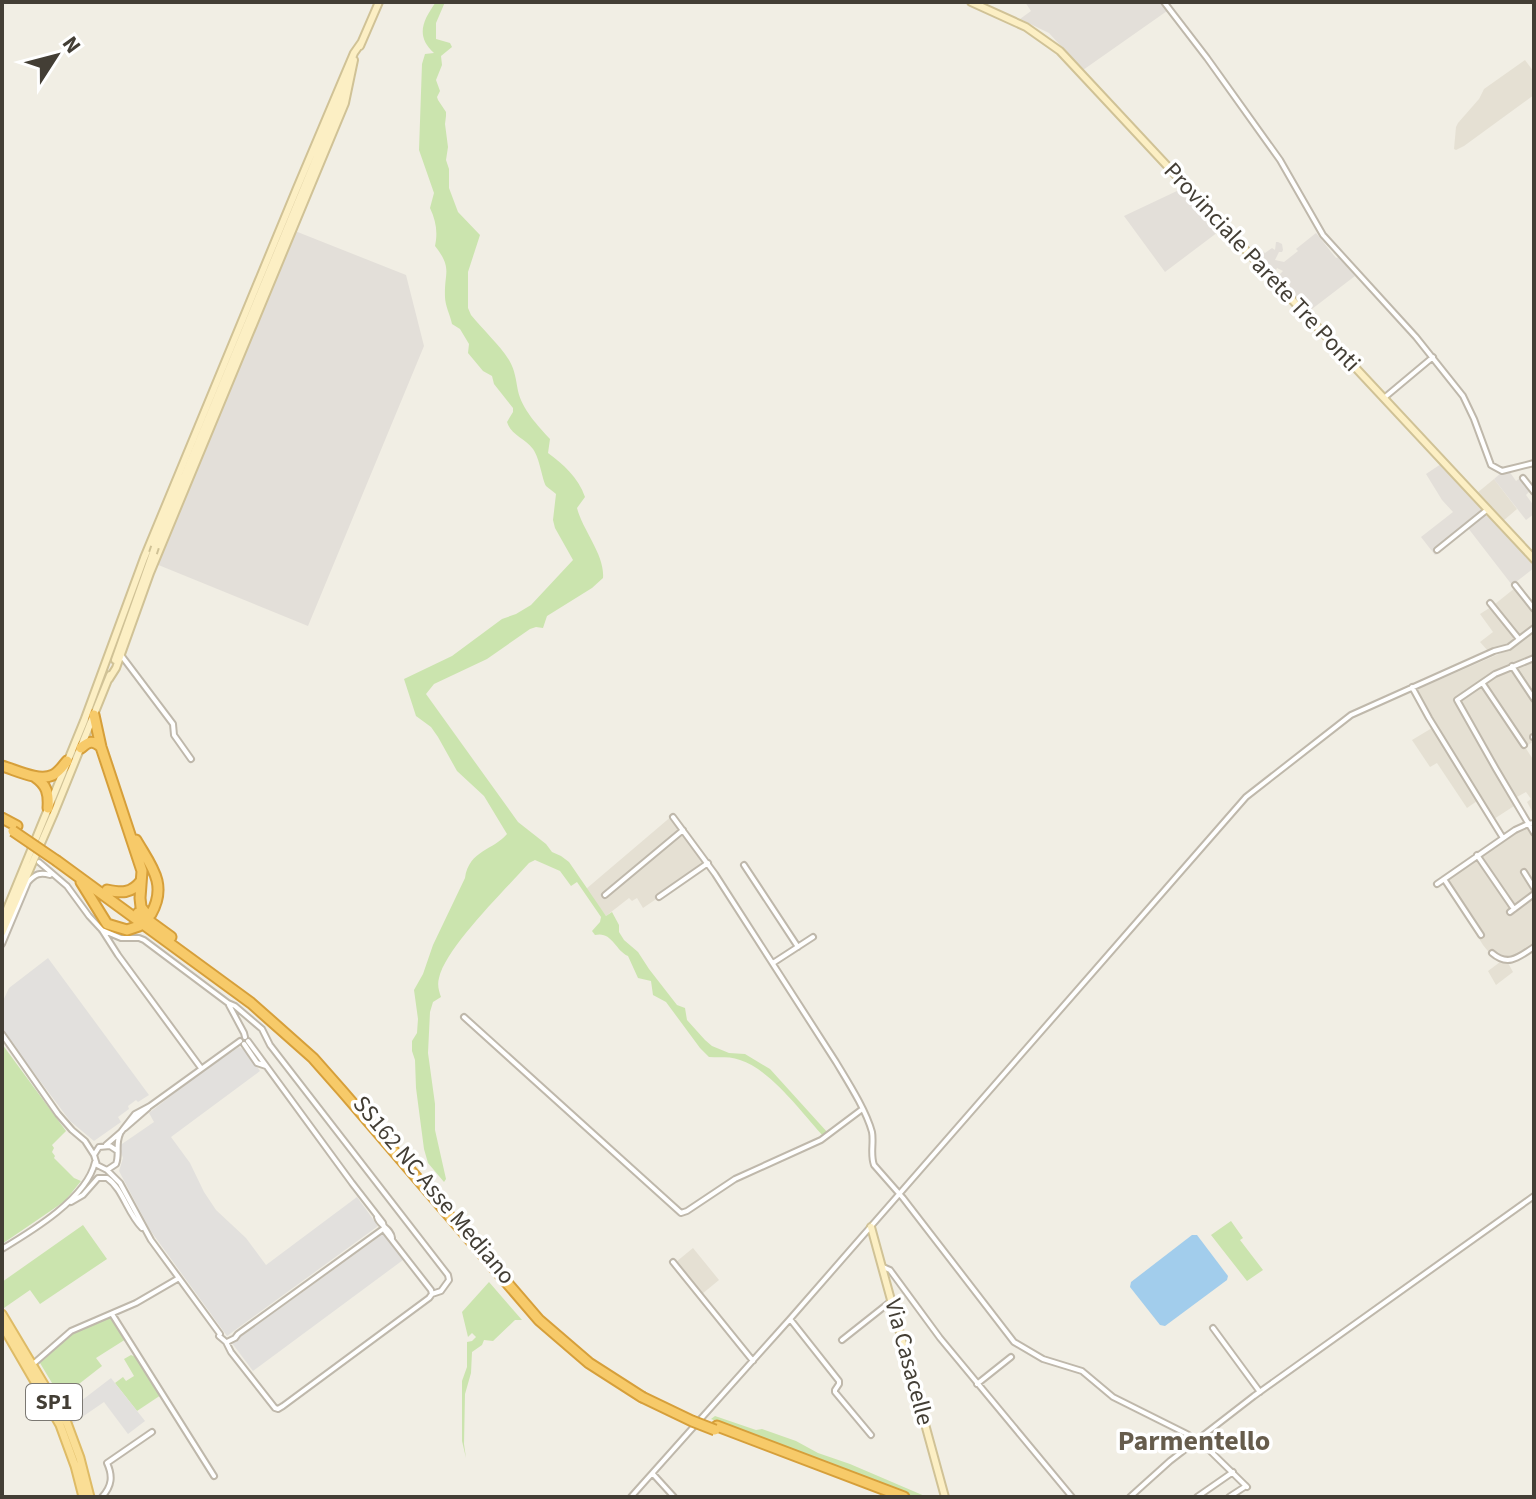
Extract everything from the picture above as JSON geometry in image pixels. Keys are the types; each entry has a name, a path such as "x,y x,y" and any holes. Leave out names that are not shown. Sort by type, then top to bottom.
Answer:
{"highway":[{"path":"94,715 101,747 142,871 141,907 151,918 160,891 158,880 128,827"},
{"path":"81,748 93,741 101,747"},
{"path":"2,766 46,777 55,775 67,761"},
{"path":"32,775 42,782 48,792 48,808"},
{"name":"SS162 NC Asse Mediano","path":"2,818 151,918 228,982"},
{"name":"SS162 NC Asse Mediano","path":"2,824 15,828"},
{"name":"SS162 NC Asse Mediano","path":"59,859 253,1001 313,1058 500,1273 587,1359 643,1395 716,1428 892,1497"},
{"path":"71,870 107,924 127,930 139,926"},
{"path":"107,890 127,892 141,881"},
{"name":"SS162 NC Asse Mediano","path":"716,1428 904,1497"}],"main road":[{"path":"2,921 379,2"},
{"name":"Provinciale Parete Tre Ponti","path":"971,2 1026,27 1060,51 1534,559"},
{"path":"2,933 109,679 153,552 338,91 361,43"},
{"path":"109,679 121,655 153,552"},
{"name":"Via Casacelle","path":"871,1227 945,1497"},
{"name":"SP1","path":"2,1314 67,1423 90,1497"},
{"name":"SP1","path":"2,1325 60,1425 83,1497"}],"street":[{"path":"1164,2 1280,160 1323,235 1433,357 1463,396 1491,465 1502,471 1534,463"},
{"path":"1384,398 1433,357"},
{"path":"1523,478 1534,492"},
{"path":"1437,550 1489,509"},
{"path":"1515,585 1534,609"},
{"path":"1490,603 1519,639"},
{"path":"631,1497 1246,797 1351,715 1509,647 1534,628"},
{"path":"121,655 173,724 174,735 191,759"},
{"path":"1534,658 1512,666 1457,700 1534,833"},
{"path":"1512,666 1534,699"},
{"path":"1482,683 1524,745"},
{"path":"1412,687 1503,838"},
{"path":"673,817 708,863 836,1062 871,1130 872,1160 1014,1342 1043,1359 1082,1371 1113,1397 1198,1441 1246,1486 1229,1497"},
{"path":"1437,884 1503,838 1531,824"},
{"path":"605,895 683,830"},
{"path":"38,848 39,873"},
{"path":"1477,855 1512,910 1534,891 1524,872"},
{"path":"39,862 67,886 102,930 201,1068"},
{"path":"659,897 708,863"},
{"path":"744,865 798,947"},
{"path":"2,944 32,876 39,873 55,877"},
{"path":"1444,879 1482,933"},
{"path":"4,1248 83,1195 98,1178 107,1178 134,1219 278,1409 432,1294 441,1291 449,1280 270,1045 262,1029 144,940 121,938 102,930"},
{"path":"773,963 813,937"},
{"path":"1492,953 1509,961 1534,947"},
{"path":"228,1003 257,1063 266,1066 380,1218 432,1294"},
{"path":"464,1017 681,1213 735,1179 821,1140 861,1110"},
{"path":"4,1039 65,1123 85,1141 94,1155 90,1177 69,1203"},
{"path":"85,1141 99,1147 106,1145 150,1106 244,1041"},
{"path":"116,1150 122,1130"},
{"path":"106,1145 116,1150 120,1183 145,1231"},
{"path":"94,1155 99,1147"},
{"path":"95,1162 120,1183"},
{"path":"90,1177 116,1164"},
{"path":"1130,1497 1170,1461 1260,1392 1534,1196"},
{"path":"226,1342 384,1226"},
{"path":"673,1262 753,1361"},
{"path":"883,1267 890,1270 940,1338 1072,1497"},
{"path":"32,1365 71,1331 153,1295 179,1278"},
{"path":"842,1340 892,1301"},
{"path":"112,1314 214,1476"},
{"path":"790,1319 839,1381 835,1392 871,1435"},
{"path":"1213,1328 1260,1392"},
{"path":"977,1384 1011,1357"},
{"path":"102,1497 112,1480 107,1463 152,1432"},
{"path":"1197,1497 1233,1472"},
{"path":"653,1474 674,1497"}],"shaded area":[{"path":"1025,2 1160,2 1167,11 1083,70 1049,33 1020,19 1031,11"},
{"path":"1525,60 1534,72 1534,95 1464,146 1454,149 1458,123 1484,89"},
{"path":"1179,190 1218,232 1165,272 1124,216"},
{"path":"295,231 406,275 424,346 308,626 156,564"},
{"path":"1316,233 1355,276 1308,312 1277,277 1283,271 1266,266 1267,263 1252,250 1256,246 1265,253 1272,248 1275,250 1278,242 1283,250 1275,260 1284,262"},
{"path":"1441,464 1534,565 1512,585 1468,528 1435,555 1421,537 1453,512 1426,474"},
{"path":"1509,471 1516,481 1520,478 1530,491 1526,495 1534,506 1534,514 1526,520 1494,479"},
{"path":"1494,479 1517,509 1503,521 1477,493"},
{"path":"1515,588 1534,613 1534,626 1519,637 1495,604"},
{"path":"1491,607 1514,638 1488,651 1480,642 1493,632 1480,614"},
{"path":"1534,631 1534,741 1525,747 1534,761 1534,810 1527,802 1531,799 1526,792 1515,798 1461,700 1468,695 1465,692 1454,699 1514,806 1494,819 1416,690 1508,650"},
{"path":"1432,728 1477,801 1467,808 1437,763 1430,767 1412,740"},
{"path":"673,815 709,863 643,908 637,898 632,901 629,898 606,916 586,889"},
{"path":"1534,821 1534,950 1508,963 1513,972 1496,985 1488,971 1500,962 1483,945 1444,883 1444,877 1512,830"},
{"path":"48,958 149,1095 128,1106 129,1109 118,1117 121,1122 94,1141 70,1121 2,1030 2,1003 9,988"},
{"path":"239,1047 246,1051 260,1071 171,1137 190,1163 216,1210 246,1238 266,1265 357,1197 378,1226 227,1336 150,1230 119,1171 123,1158 119,1146 154,1122 149,1113"},
{"path":"383,1234 403,1260 253,1371 232,1343"},
{"path":"693,1248 719,1280 702,1294 676,1262"},
{"path":"111,1378 145,1421 128,1434 104,1402 72,1424 60,1401 72,1391 81,1401"}],"green space":[{"path":"436,2 445,2 436,23 436,39 450,43 452,47 441,56 442,65 436,80 440,91 437,97 446,112 449,188 458,212 480,235 468,272 468,308 509,360 523,404 550,439 548,453 570,472 582,490 585,497 577,508 601,561 603,578 547,616 543,628 530,629 487,659 434,684 426,694 518,822 552,852 569,862 606,916 612,912 624,940 638,952 677,1005 685,1008 687,1020 712,1046 729,1053 745,1054 770,1069 828,1133 824,1137 763,1073 736,1059 709,1057 666,1002 653,995 651,981 638,978 628,956 606,936 595,935 592,931 601,917 577,882 571,886 560,871 535,860 464,935 439,978 441,997 433,1002 430,1012 428,1053 435,1130 446,1179 444,1182 428,1163 412,1051 418,1019 414,990 471,862 507,834 484,796 457,771 431,727 416,716 404,679 452,656 502,619 531,605 573,560 555,528 556,494 546,486 533,449 509,426 507,422 513,408 494,384 492,376 483,371 468,353 469,344 460,329 452,324 446,303 446,266 435,246 436,227 430,208 434,193 419,150 422,64 425,54 434,53 424,40 423,28"},
{"path":"2,1044 66,1131 52,1145 52,1152 74,1178 81,1181 65,1201 2,1244"},
{"path":"1231,1221 1243,1238 1240,1240 1263,1270 1247,1281 1211,1235"},
{"path":"83,1225 107,1259 40,1304 30,1290 4,1308 2,1282"},
{"path":"489,1282 522,1320 515,1320 493,1341 484,1340 472,1352 471,1373 465,1394 466,1458 462,1441 462,1381 467,1367 467,1342 476,1337 472,1333 468,1337 462,1312"},
{"path":"112,1317 126,1339 96,1358 102,1366 61,1398 40,1363 74,1332"},
{"path":"131,1355 138,1358 161,1395 137,1411 115,1383 123,1377 126,1381 134,1376 124,1359"},
{"path":"715,1416 796,1441 927,1497 910,1497 711,1419"}],"water":[{"path":"1192,1235 1197,1235 1228,1276 1227,1280 1165,1326 1160,1325 1130,1287 1131,1282"}],"district":[{"name":"Parmentello","path":"1194,1441"}]}
